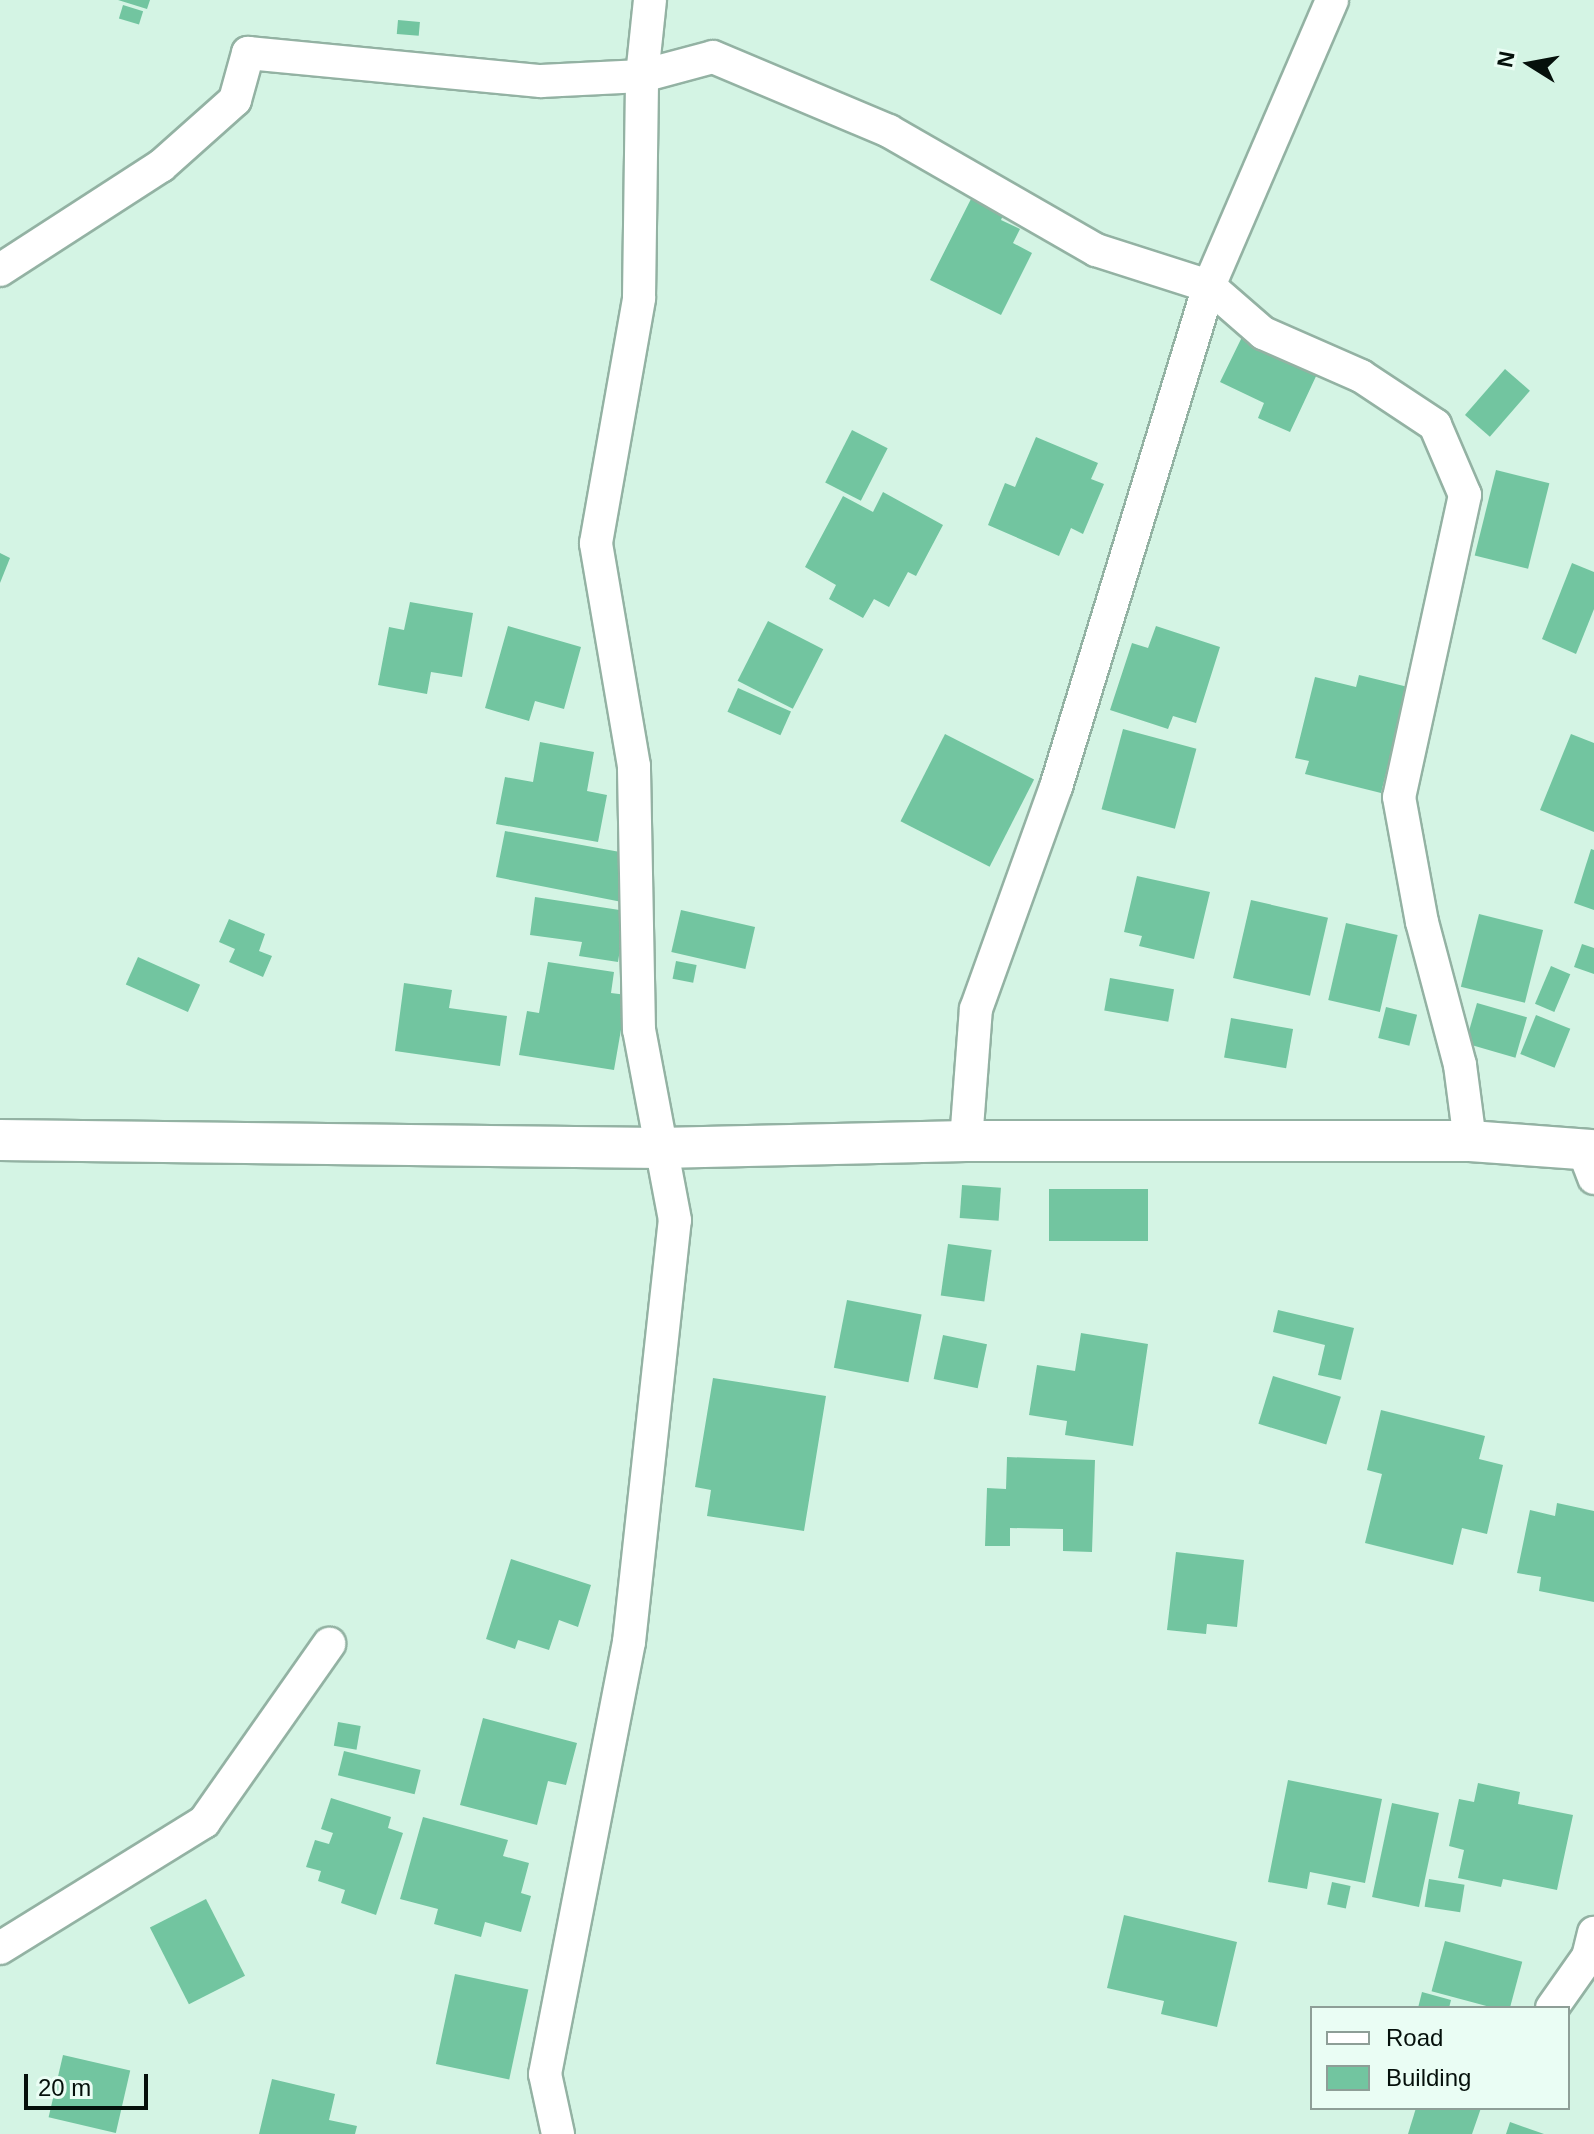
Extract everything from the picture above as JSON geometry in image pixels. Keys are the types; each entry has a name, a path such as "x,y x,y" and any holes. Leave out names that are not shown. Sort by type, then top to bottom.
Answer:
{"street":[{"path":"558,2134 545,2074 629,1642 655,1433 675,1220 639,1030 634,766 596,543 639,298 642,76 650,0"},
{"path":"966,1141 976,1009 1061,772 1209,286 1332,0"},
{"path":"0,270 161,166 235,100 248,53 333,57 541,81 642,76 713,57 889,131 1096,250 1209,286 1263,333 1361,376 1435,425 1465,495 1399,797 1422,922 1460,1065 1470,1141"},
{"path":"0,1140 660,1148 966,1141 1470,1141 1590,1159"},
{"path":"0,1948 204,1822 329,1644"},
{"path":"1553,2006 1588,1957 1594,1933"}],"building":[{"path":"118,0 150,0 147,9"},
{"path":"123,5 143,11 139,25 119,18"},
{"path":"398,20 420,22 419,36 397,34"},
{"path":"972,197 1004,213 1001,220 1020,229 1013,243 1032,253 1001,315 930,280"},
{"path":"1242,337 1318,372 1290,432 1258,418 1264,403 1220,382"},
{"path":"1505,369 1530,391 1490,437 1465,415"},
{"path":"852,430 888,448 861,501 825,483"},
{"path":"1036,437 1098,463 1091,479 1104,484 1083,534 1071,528 1059,556 988,525 1005,483 1015,487"},
{"path":"1496,470 1549,483 1528,569 1475,555"},
{"path":"883,492 943,525 916,576 908,572 889,607 874,599 863,618 829,599 836,585 805,567 843,496 873,512"},
{"path":"0,553 10,558 0,583"},
{"path":"1572,563 1594,572 1594,609 1576,654 1542,639"},
{"path":"410,602 473,613 462,677 431,672 427,694 378,685 389,627 404,630"},
{"path":"768,621 823,649 793,709 738,681"},
{"path":"508,626 581,647 564,709 535,701 529,721 485,708"},
{"path":"1156,626 1220,647 1196,723 1173,716 1168,729 1110,710 1132,643 1148,648"},
{"path":"1359,675 1408,687 1381,793 1305,774 1309,761 1295,758 1315,677 1356,687"},
{"path":"738,688 791,712 780,735 727,712"},
{"path":"1123,729 1196,749 1175,829 1102,809"},
{"path":"945,734 1034,779 990,867 901,821"},
{"path":"1571,734 1594,743 1594,832 1540,810"},
{"path":"540,742 594,752 587,791 607,795 598,842 496,824 505,777 533,782"},
{"path":"505,831 620,852 618,868 634,871 627,903 496,877"},
{"path":"1591,849 1594,850 1594,910 1574,903"},
{"path":"1137,876 1210,892 1194,959 1139,946 1142,936 1124,932"},
{"path":"535,897 626,911 618,962 579,956 582,942 530,935"},
{"path":"1251,900 1328,918 1310,996 1233,978"},
{"path":"681,910 755,927 745,969 671,952"},
{"path":"1479,914 1543,930 1525,1003 1461,987"},
{"path":"229,919 265,934 259,951 272,956 263,977 229,962 235,949 219,942"},
{"path":"1346,923 1398,935 1380,1012 1328,1000"},
{"path":"1582,944 1594,948 1594,974 1574,967"},
{"path":"138,957 200,985 188,1012 126,984"},
{"path":"676,961 697,965 693,983 673,979"},
{"path":"548,962 614,972 611,993 627,995 614,1070 519,1055 527,1011 539,1013"},
{"path":"1551,966 1570,974 1554,1012 1535,1004"},
{"path":"1110,978 1174,989 1168,1022 1104,1010"},
{"path":"404,983 452,990 449,1008 507,1016 500,1066 395,1051"},
{"path":"1477,1003 1527,1017 1515,1058 1465,1043"},
{"path":"1386,1007 1417,1015 1409,1046 1378,1038"},
{"path":"1536,1015 1570,1029 1555,1068 1520,1054"},
{"path":"1231,1018 1293,1029 1286,1068 1224,1057"},
{"path":"962,1185 1001,1188 999,1221 960,1218"},
{"path":"1049,1189 1148,1189 1148,1241 1049,1241"},
{"path":"948,1244 992,1250 984,1302 941,1295"},
{"path":"847,1300 922,1315 908,1382 834,1368"},
{"path":"1278,1310 1354,1328 1341,1380 1318,1375 1325,1345 1273,1332"},
{"path":"1081,1333 1148,1344 1133,1446 1065,1435 1067,1421 1029,1415 1037,1365 1075,1371"},
{"path":"943,1335 987,1344 978,1388 934,1379"},
{"path":"1273,1376 1341,1397 1326,1445 1258,1424"},
{"path":"713,1378 826,1396 804,1531 707,1516 711,1490 695,1487"},
{"path":"1381,1410 1485,1436 1479,1459 1503,1465 1487,1534 1462,1528 1453,1565 1365,1543 1382,1474 1367,1470"},
{"path":"1007,1457 1095,1460 1092,1552 1063,1551 1063,1529 1010,1528 1010,1546 985,1546 987,1488 1006,1489"},
{"path":"1557,1503 1594,1511 1594,1602 1539,1591 1541,1577 1517,1573 1530,1510 1555,1516"},
{"path":"1176,1552 1244,1560 1237,1627 1207,1624 1206,1634 1167,1630"},
{"path":"511,1559 591,1585 578,1627 559,1620 549,1650 518,1640 515,1649 486,1639"},
{"path":"483,1718 577,1743 566,1785 548,1781 537,1825 460,1805"},
{"path":"338,1722 361,1726 356,1750 334,1746"},
{"path":"344,1751 421,1770 415,1794 338,1775"},
{"path":"1288,1780 1382,1799 1365,1883 1310,1872 1307,1889 1268,1882"},
{"path":"1478,1783 1520,1792 1518,1804 1573,1815 1557,1890 1503,1879 1501,1887 1458,1878 1464,1850 1449,1846 1459,1799 1474,1802"},
{"path":"331,1798 391,1817 388,1828 403,1833 376,1915 341,1903 345,1890 318,1881 321,1871 306,1867 315,1840 329,1844 333,1833 321,1829"},
{"path":"1392,1803 1439,1813 1419,1907 1372,1897"},
{"path":"423,1817 508,1840 503,1856 529,1863 521,1893 531,1896 521,1932 485,1922 481,1937 434,1924 438,1909 400,1899"},
{"path":"1429,1879 1465,1885 1460,1912 1425,1907"},
{"path":"1332,1882 1351,1886 1346,1908 1327,1904"},
{"path":"206,1899 245,1976 189,2004 150,1928"},
{"path":"1124,1915 1237,1942 1217,2027 1161,2014 1164,2001 1107,1988"},
{"path":"1445,1941 1522,1962 1510,2006 1487,2006 1432,1991"},
{"path":"455,1974 528,1990 509,2080 436,2064"},
{"path":"1422,1992 1451,2000 1450,2006 1418,2006"},
{"path":"63,2055 130,2071 116,2133 49,2117"},
{"path":"272,2079 335,2094 329,2120 357,2126 355,2134 259,2134"},
{"path":"1415,2110 1480,2110 1472,2134 1408,2134"},
{"path":"1510,2122 1544,2134 1506,2134"}]}
